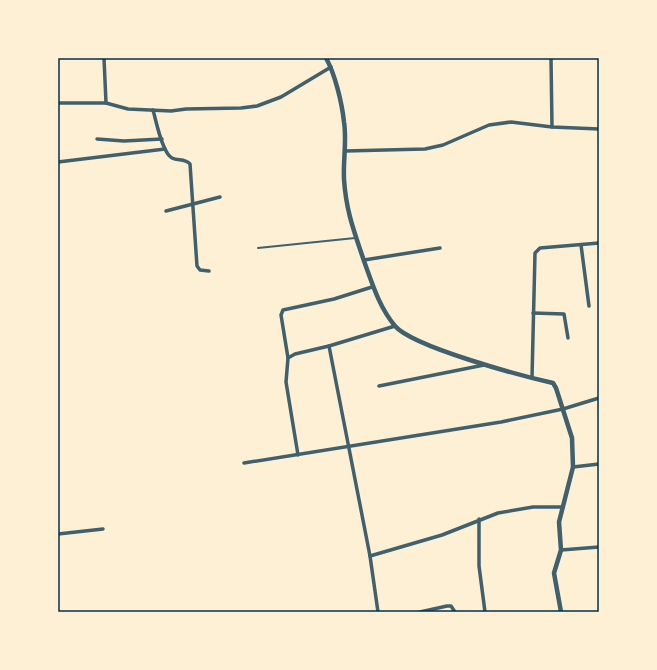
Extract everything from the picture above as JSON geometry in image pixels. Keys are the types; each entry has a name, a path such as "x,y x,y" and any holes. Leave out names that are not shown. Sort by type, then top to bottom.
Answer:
{"street":[{"path":"104,58 106,103"},
{"path":"326,58 331,67 344,122 344,178 347,211 372,287 395,326 408,335 428,344 484,365 553,383 556,388 572,438 573,467 559,522 561,550 554,573 561,612"},
{"path":"551,58 552,127"},
{"path":"58,103 106,103 123,108 171,111 197,108 223,110 257,106 296,90 331,67"},
{"path":"153,110 165,149 170,156 185,160 190,164 197,266 200,270 209,271"},
{"path":"345,151 425,149 443,145 489,125 499,123 511,122 552,127 599,129"},
{"path":"97,139 124,141 162,139"},
{"path":"58,162 165,149"},
{"path":"166,211 220,197"},
{"path":"532,378 535,257 537,250 599,243"},
{"path":"581,245 589,306"},
{"path":"364,260 440,248"},
{"path":"298,455 286,382 288,358 281,314 283,310 334,299 372,287"},
{"path":"533,313 564,314 568,338"},
{"path":"288,358 295,354 329,346 395,326"},
{"path":"329,346 370,556 378,612"},
{"path":"379,386 484,365"},
{"path":"244,464 501,422 563,409 599,398"},
{"path":"573,467 599,464"},
{"path":"370,556 442,536 479,519 498,513 522,508 563,506"},
{"path":"479,519 479,566 485,612"},
{"path":"58,534 103,528"},
{"path":"561,550 599,547"},
{"path":"420,612 447,606 451,606 455,612"}],"lane":[{"path":"258,248 355,238"}]}
